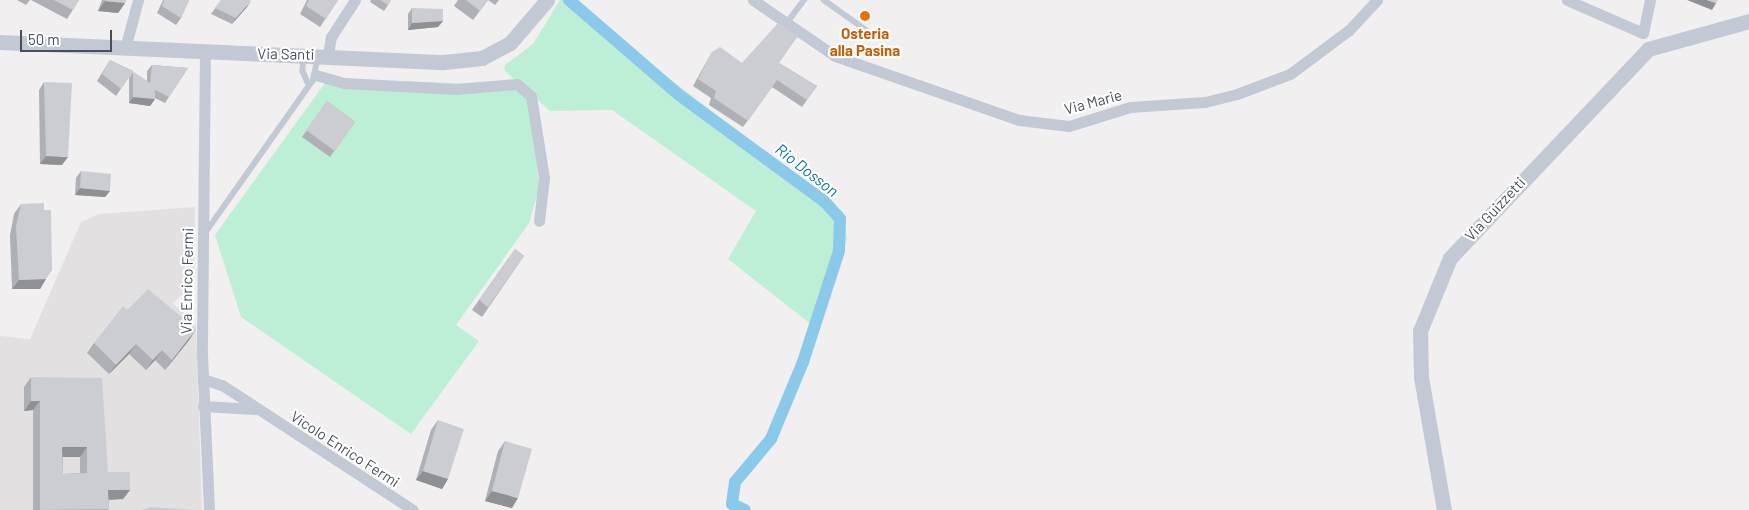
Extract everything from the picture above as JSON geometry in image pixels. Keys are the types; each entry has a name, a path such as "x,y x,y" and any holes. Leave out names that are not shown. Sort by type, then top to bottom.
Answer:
{"street":[{"path":"125,48 138,0"},
{"path":"316,55 331,37 355,0"},
{"name":"Via Marie","path":"753,0 835,56 1020,120 1069,126 1130,107 1204,102 1237,94 1290,74 1350,30 1378,0"},
{"path":"1567,0 1643,33"},
{"path":"1650,0 1643,33 1648,49 1749,21"},
{"name":"Via Santi","path":"0,42 444,62 482,58 510,43 547,1"},
{"name":"Via Guizzetti","path":"1444,510 1421,377 1420,331 1447,264 1648,49"},
{"name":"Via Enrico Fermi","path":"205,52 202,355 209,510"},
{"path":"312,80 447,89 517,84 531,96 543,169 539,221"},
{"name":"Vicolo Enrico Fermi","path":"203,379 222,385 413,510"},
{"name":"Vicolo Enrico Fermi","path":"203,406 221,404 260,411"}],"lane":[{"path":"786,24 804,0"},
{"path":"824,0 869,32"},
{"path":"312,80 303,71 316,55"},
{"path":"203,236 213,228 312,80 316,55"}],"shaded area":[{"path":"195,207 194,284 173,303 196,325 202,510 0,510 0,336 30,339 81,222 100,214"}],"green space":[{"path":"560,0 567,0 843,212 847,239 817,329 728,259 756,211 612,110 550,111 505,71 504,66 533,44"},
{"path":"407,81 513,86 531,98 539,189 529,223 456,325 479,341 411,434 241,317 215,235 325,83 403,88"}],"building":[{"path":"54,0 79,0 73,10"},
{"path":"106,0 126,0 125,3"},
{"path":"164,0 189,0 181,18 162,6"},
{"path":"221,0 251,1 236,18 215,8"},
{"path":"309,0 338,0 326,19 306,6"},
{"path":"380,0 391,0 388,5"},
{"path":"466,0 488,0 480,11"},
{"path":"1707,0 1718,0 1716,3"},
{"path":"412,8 443,9 443,21 412,23"},
{"path":"778,23 798,36 779,63 817,86 807,100 777,80 748,121 714,98 716,91 698,79 712,52 720,47 742,63"},
{"path":"110,60 133,71 121,89 102,74"},
{"path":"152,65 188,68 169,97 155,90 155,99 133,97 133,72 150,83"},
{"path":"44,82 72,83 68,157 46,156"},
{"path":"327,101 355,122 335,151 306,130"},
{"path":"81,171 111,174 110,191 80,188"},
{"path":"44,203 44,210 51,210 52,270 46,279 19,280 16,226 21,204"},
{"path":"515,249 524,256 488,307 479,300"},
{"path":"148,289 196,329 172,360 162,350 153,360 136,344 116,365 94,343 123,306 127,310"},
{"path":"31,377 102,378 108,472 130,472 130,490 108,490 109,509 40,510 40,401 31,401","holes":["62,447 87,447 87,473 63,474"]},
{"path":"438,420 464,429 448,479 423,471"},
{"path":"505,441 532,449 518,498 492,491"},
{"path":"150,507 196,510 142,510"}],"waterway":[{"name":"Rio Dosson","path":"569,0 679,95 824,201 840,219 839,251 803,362 771,439 735,482 732,504 745,510"}],"place":[{"name":"Osteria alla Pasina","path":"865,16"}]}
